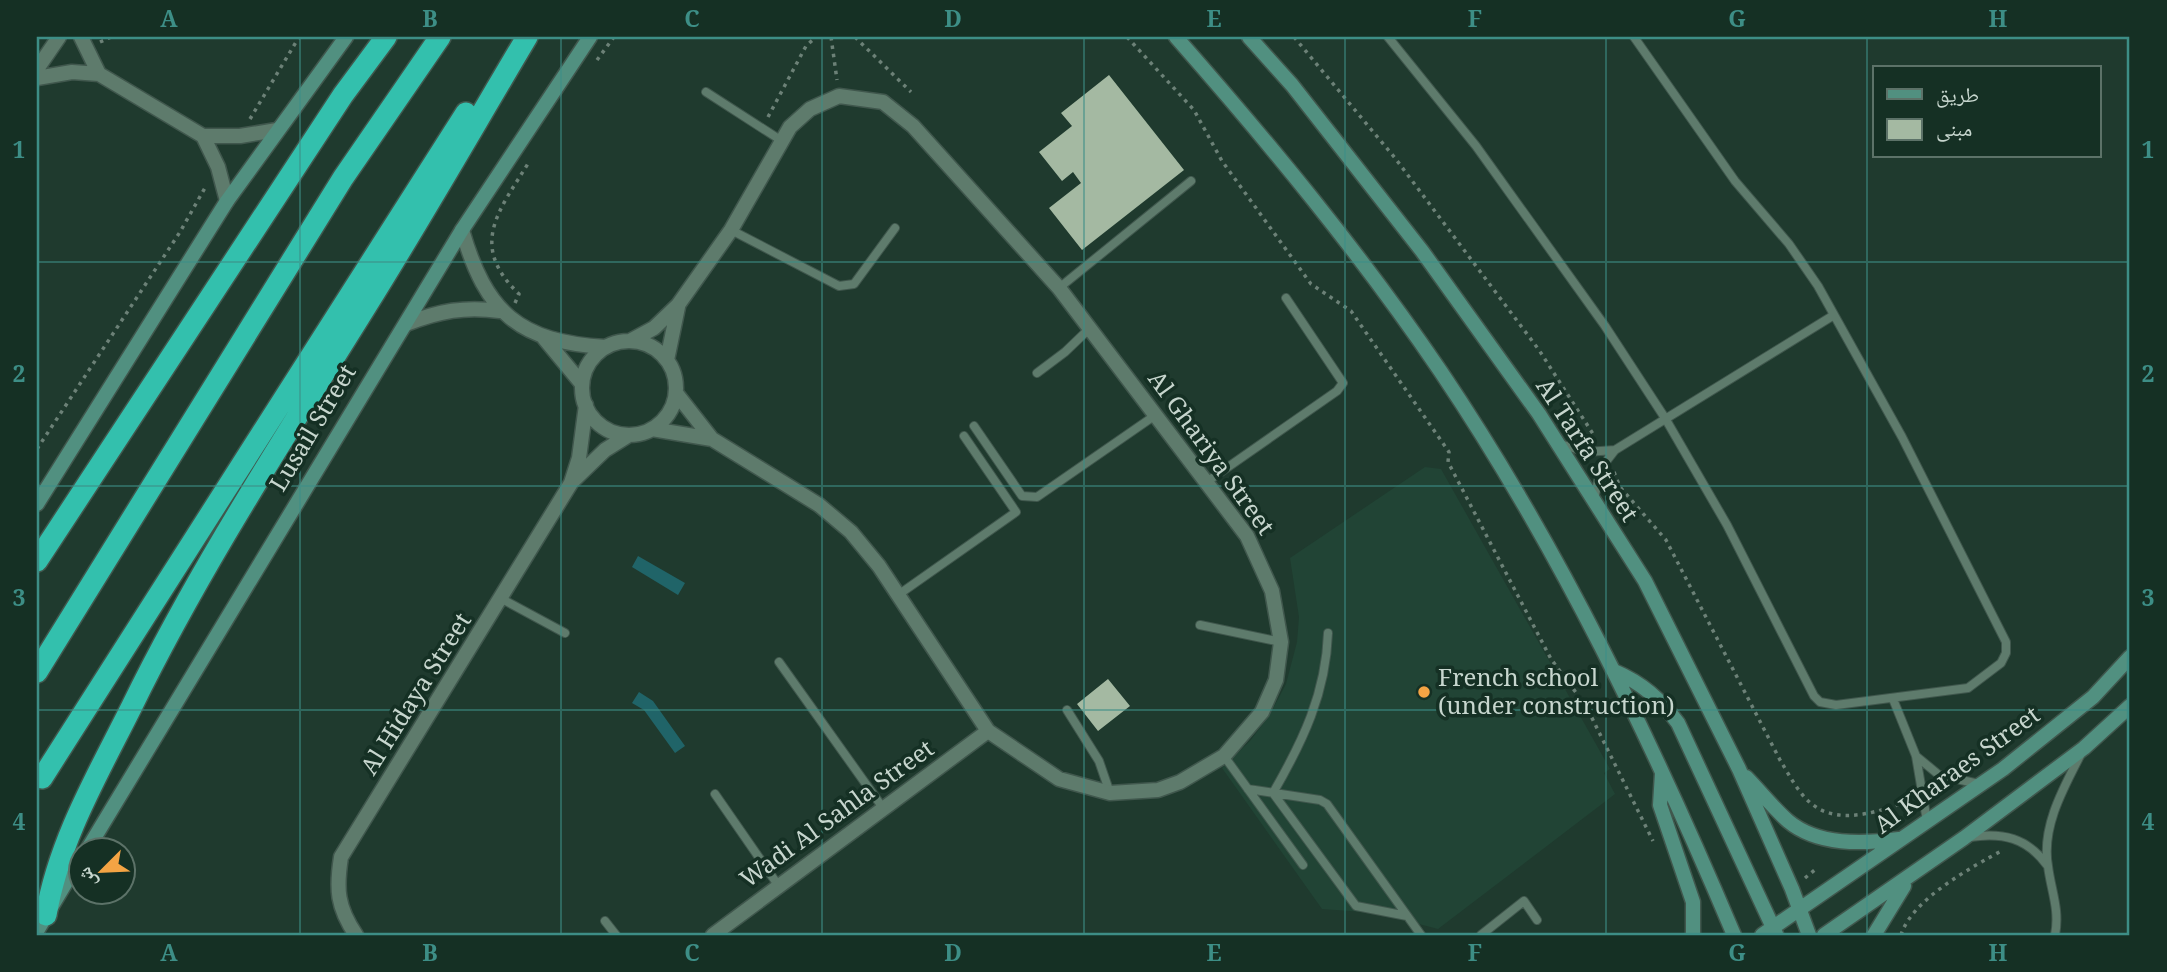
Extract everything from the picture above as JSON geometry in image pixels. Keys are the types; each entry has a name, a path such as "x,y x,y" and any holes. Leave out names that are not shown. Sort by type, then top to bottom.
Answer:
{"highway":[{"path":"37,561 343,95 386,37"},
{"path":"37,672 343,178 440,37"},
{"name":"Lusail Street","path":"42,778 514,37"},
{"path":"41,923 67,837 151,666 224,535 389,269 527,37"}],"main road":[{"path":"37,504 227,201 346,37"},
{"name":"Lusail Street","path":"95,836 462,230 590,37"},
{"path":"1176,37 1320,207 1441,372 1538,531 1614,671 1734,935"},
{"name":"Al Tarfa Street","path":"1249,37 1292,85 1422,251 1557,443 1645,580 1739,769 1801,910 1809,935"},
{"name":"Al Kharaes Street","path":"1770,933 1900,839 1982,784 2093,697 2130,657"},
{"path":"1614,671 1645,687 1661,701 1678,723 1770,933"},
{"path":"1824,935 1964,838 2084,748 2130,706"},
{"path":"1739,769 1790,822 1823,837 1862,844 1900,839"},
{"path":"1662,772 1660,805 1693,902 1693,935"},
{"path":"1874,935 1886,910 1910,877"},
{"path":"41,923 66,882"}],"street":[{"path":"37,69 59,37"},
{"path":"80,37 99,74"},
{"path":"37,78 72,72 99,74 203,136 240,136 276,130"},
{"path":"544,338 606,347 630,341 654,328 678,305 731,230 790,127 810,109 839,96"},
{"name":"Al Ghariya Street","path":"676,393 712,439 819,505 851,532 898,595 988,731 1059,779 1110,793 1158,790 1191,776 1224,756 1262,712 1276,680 1281,642 1272,591 1261,562 1233,513 1059,288 913,126 883,103 839,96"},
{"path":"203,136 218,167 227,201"},
{"path":"462,230 481,281 504,314"},
{"path":"667,360 678,305"},
{"path":"405,324 440,311 460,308 504,314 544,338 582,384 591,415 607,430 629,435 652,429 671,410 676,393 673,370 667,360 657,350 630,341"},
{"path":"582,384 594,356 606,347"},
{"name":"Al Hidaya Street","path":"571,483 581,445 586,405"},
{"name":"Al Ghariya Street","path":"652,429 712,439"},
{"name":"Al Hidaya Street","path":"356,935 335,890 341,856 502,599 571,483 605,450 629,435"},
{"name":"Wadi Al Sahla Street","path":"713,935 988,731"}],"lane":[{"path":"1388,37 1476,146 1542,234 1665,418 1738,546 1814,696 1820,702 1836,705 1968,688 2001,663 2007,648 1902,437 1834,315 1790,244 1735,181 1634,37"},
{"path":"706,92 782,141"},
{"path":"1059,288 1191,181"},
{"path":"731,230 839,286 847,287 854,284 895,228"},
{"path":"1208,481 1337,391 1343,383 1286,298"},
{"path":"1594,500 1597,478 1615,450 1834,315"},
{"path":"1037,373 1065,352 1090,328"},
{"path":"974,426 1022,496 1029,499 1037,497 1157,414"},
{"path":"898,595 1016,512 964,436"},
{"path":"1557,443 1586,452 1615,450"},
{"path":"502,599 565,633"},
{"path":"1200,625 1281,642"},
{"path":"1273,793 1299,747 1320,696 1328,633"},
{"path":"779,662 883,808"},
{"path":"1893,699 1916,756 1927,821"},
{"path":"1067,710 1099,761 1110,793"},
{"path":"2055,935 2057,906 2047,865 2053,816 2084,748"},
{"path":"1224,756 1303,865"},
{"path":"1916,756 1939,775 1982,784"},
{"path":"1248,789 1320,800 1327,804 1421,935"},
{"path":"1273,793 1356,906 1407,916"},
{"path":"715,794 778,885"},
{"path":"1964,838 1997,835 2020,841 2031,847 2047,865"},
{"path":"1481,935 1524,901 1537,920"},
{"path":"605,921 615,935"}],"path":[{"path":"242,125 256,112 299,37"},
{"path":"595,62 614,37"},
{"path":"767,119 806,46 816,37"},
{"path":"831,37 839,96"},
{"path":"855,37 911,92"},
{"path":"1127,37 1194,110 1222,161 1311,285 1351,311 1449,452 1448,462 1530,620 1551,659 1586,706 1659,852"},
{"path":"504,314 519,294 502,278 495,263 491,248 492,233 497,215 531,159"},
{"path":"37,449 180,232 208,177"},
{"path":"1901,935 1918,909 1964,872 2020,841"}],"shaded area":[{"name":"French school (under construction)","path":"1425,467 1441,469 1610,769 1604,773 1615,794 1438,929 1377,913 1322,909 1222,768 1250,741 1269,716 1286,684 1297,642 1299,617 1290,558"}],"water":[{"path":"638,556 685,583 678,595 632,567"},
{"path":"639,692 653,701 685,746 675,753 644,710 632,703"}],"building":[{"path":"1109,75 1184,170 1082,250 1049,208 1081,183 1073,172 1062,181 1039,152 1072,126 1061,113"},
{"path":"1108,679 1130,706 1098,731 1077,704"}],"place":[{"name":"French school (under construction)","path":"1424,692"}]}
